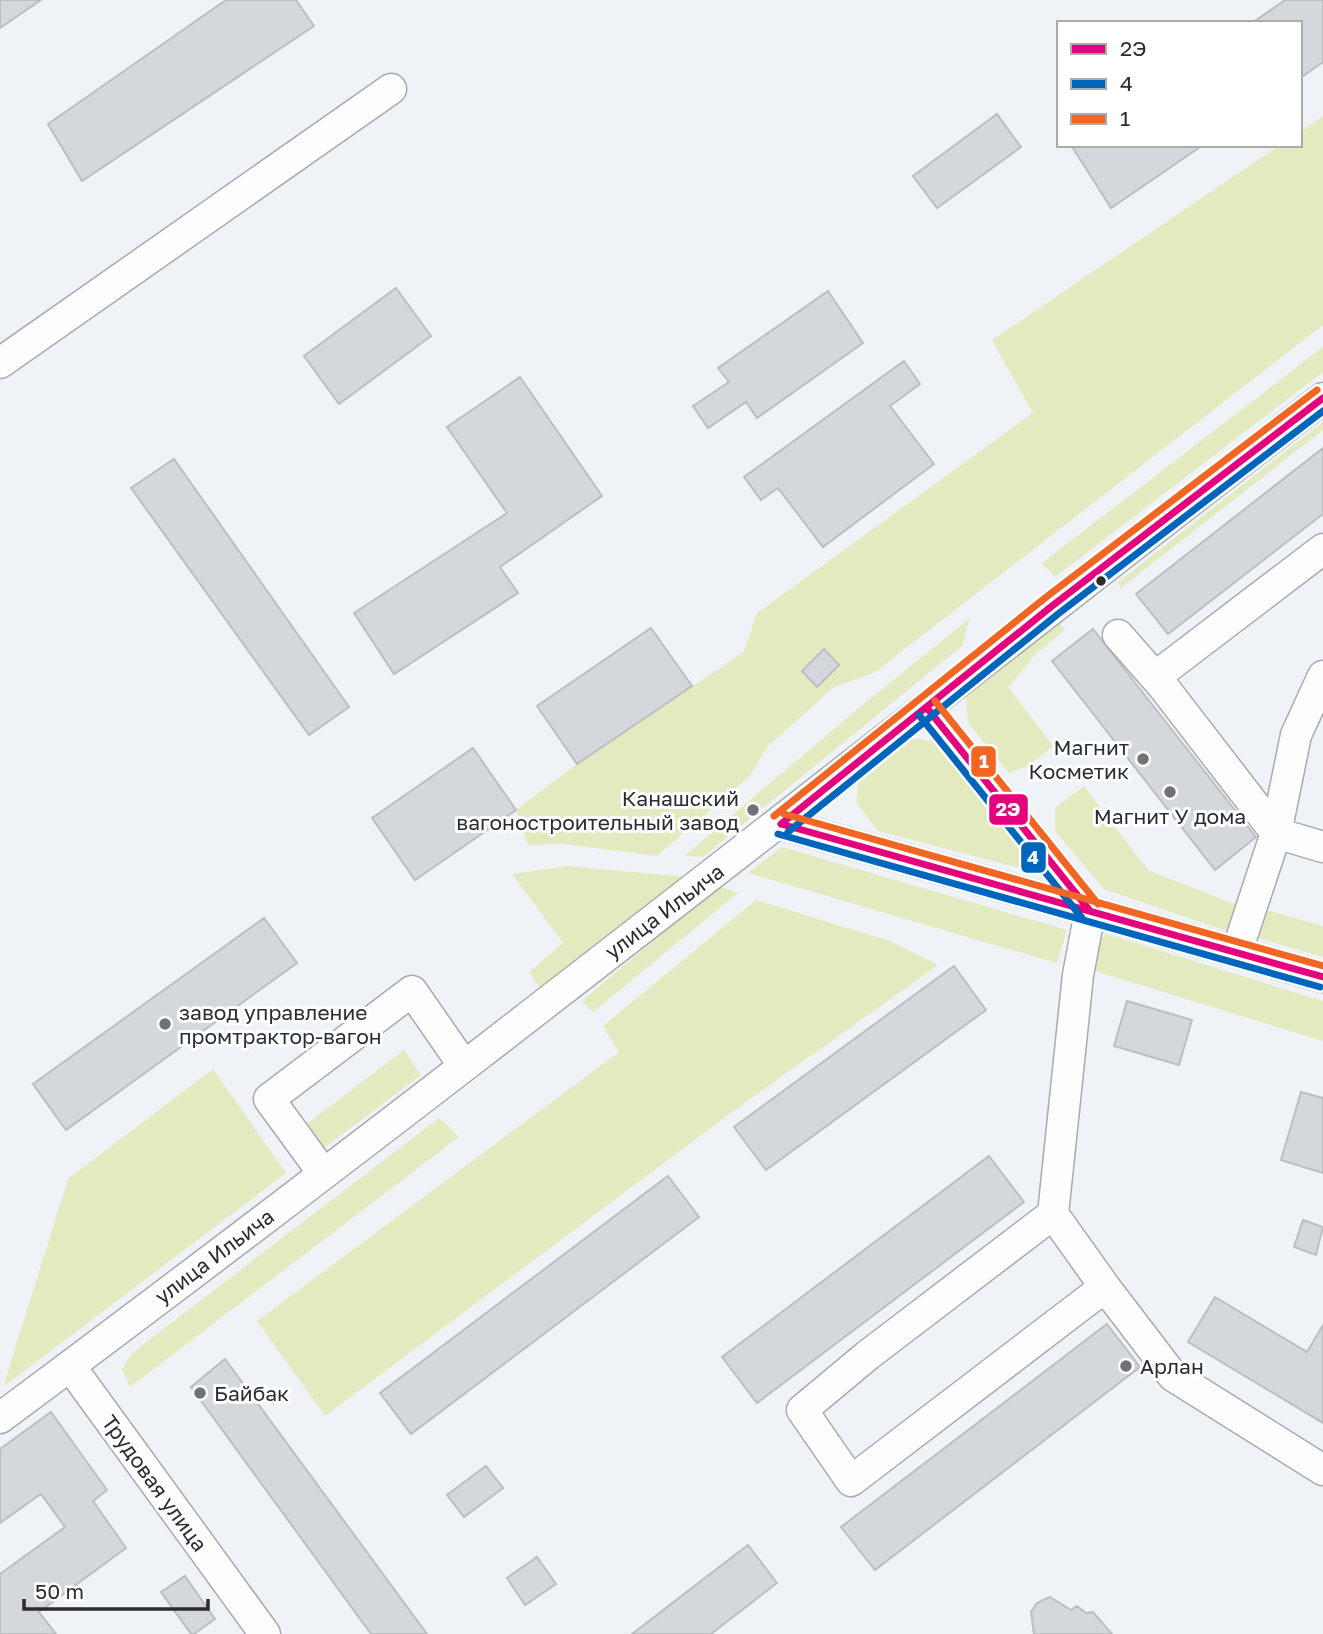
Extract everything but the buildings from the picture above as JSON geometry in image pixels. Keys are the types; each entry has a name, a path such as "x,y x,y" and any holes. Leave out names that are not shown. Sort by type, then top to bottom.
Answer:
{"street":[{"path":"0,363 391,89"},
{"name":"улица Ильича","path":"0,1418 781,824 1052,606 1323,398"},
{"path":"1155,677 1323,550"},
{"path":"1118,635 1155,677 1276,833 1323,847"},
{"path":"1237,951 1276,833 1296,735 1321,688"},
{"path":"927,708 1090,911 1078,975 1053,1214 1173,1376 1323,1470"},
{"path":"781,824 1323,977"},
{"path":"323,1173 269,1099 412,991 464,1066"},
{"path":"1053,1214 868,1355 802,1410 851,1480 1105,1287"},
{"name":"Трудовая улица","path":"70,1366 265,1634"}],"green space":[{"path":"1323,116 1323,325 875,672 833,688 767,747 750,776 657,856 564,844 528,845 516,810 577,764 744,652 757,613 1033,413 992,340 1277,147 1302,147 1302,131"},
{"path":"1323,347 1323,372 1055,577 1042,563"},
{"path":"1323,422 1323,430 1121,588 1117,583"},
{"path":"970,618 962,646 703,857 684,856 854,712"},
{"path":"1056,618 1065,630 1036,654 1008,687 1053,746 1028,766 1009,773 968,723 965,689"},
{"path":"910,738 932,741 1031,861 1035,872 878,831 856,802 859,779"},
{"path":"1084,786 1148,870 1236,905 1226,931 1104,889 1055,831 1055,808"},
{"path":"782,847 1067,930 1057,963 748,873"},
{"path":"567,866 686,877 540,989 529,972 563,943 512,874"},
{"path":"718,886 738,893 593,1012 582,1001"},
{"path":"756,900 890,941 938,965 732,1112 325,1416 257,1321 619,1052 603,1026"},
{"path":"1270,911 1323,926 1323,957 1255,937 1259,915"},
{"path":"1106,934 1323,1001 1323,1041 1092,970 1097,942"},
{"path":"404,1050 421,1075 320,1151 303,1127"},
{"path":"213,1069 286,1173 3,1387 68,1179"},
{"path":"439,1118 459,1137 130,1387 122,1369 132,1353"}],"transit line":[{"name":"1","path":"774,816 1045,598 1317,390"},
{"name":"2Э","path":"781,824 1052,606 1323,398"},
{"name":"4","path":"788,832 1058,614 1323,411"},
{"name":"1","path":"935,701 1098,904"},
{"name":"2Э","path":"927,708 1090,911"},
{"name":"4","path":"919,715 1082,918"},
{"name":"1","path":"784,814 1323,966"},
{"name":"2Э","path":"781,824 1323,977"},
{"name":"4","path":"778,834 1320,987"}],"place":[{"name":"Магнит Косметик","path":"1143,759"},
{"name":"Магнит У дома","path":"1170,792"},
{"name":"Канашский вагоностроительный завод","path":"753,810"},
{"name":"завод управление промтрактор-вагон","path":"165,1024"},
{"name":"Арлан","path":"1126,1366"},
{"name":"Байбак","path":"200,1393"}]}
